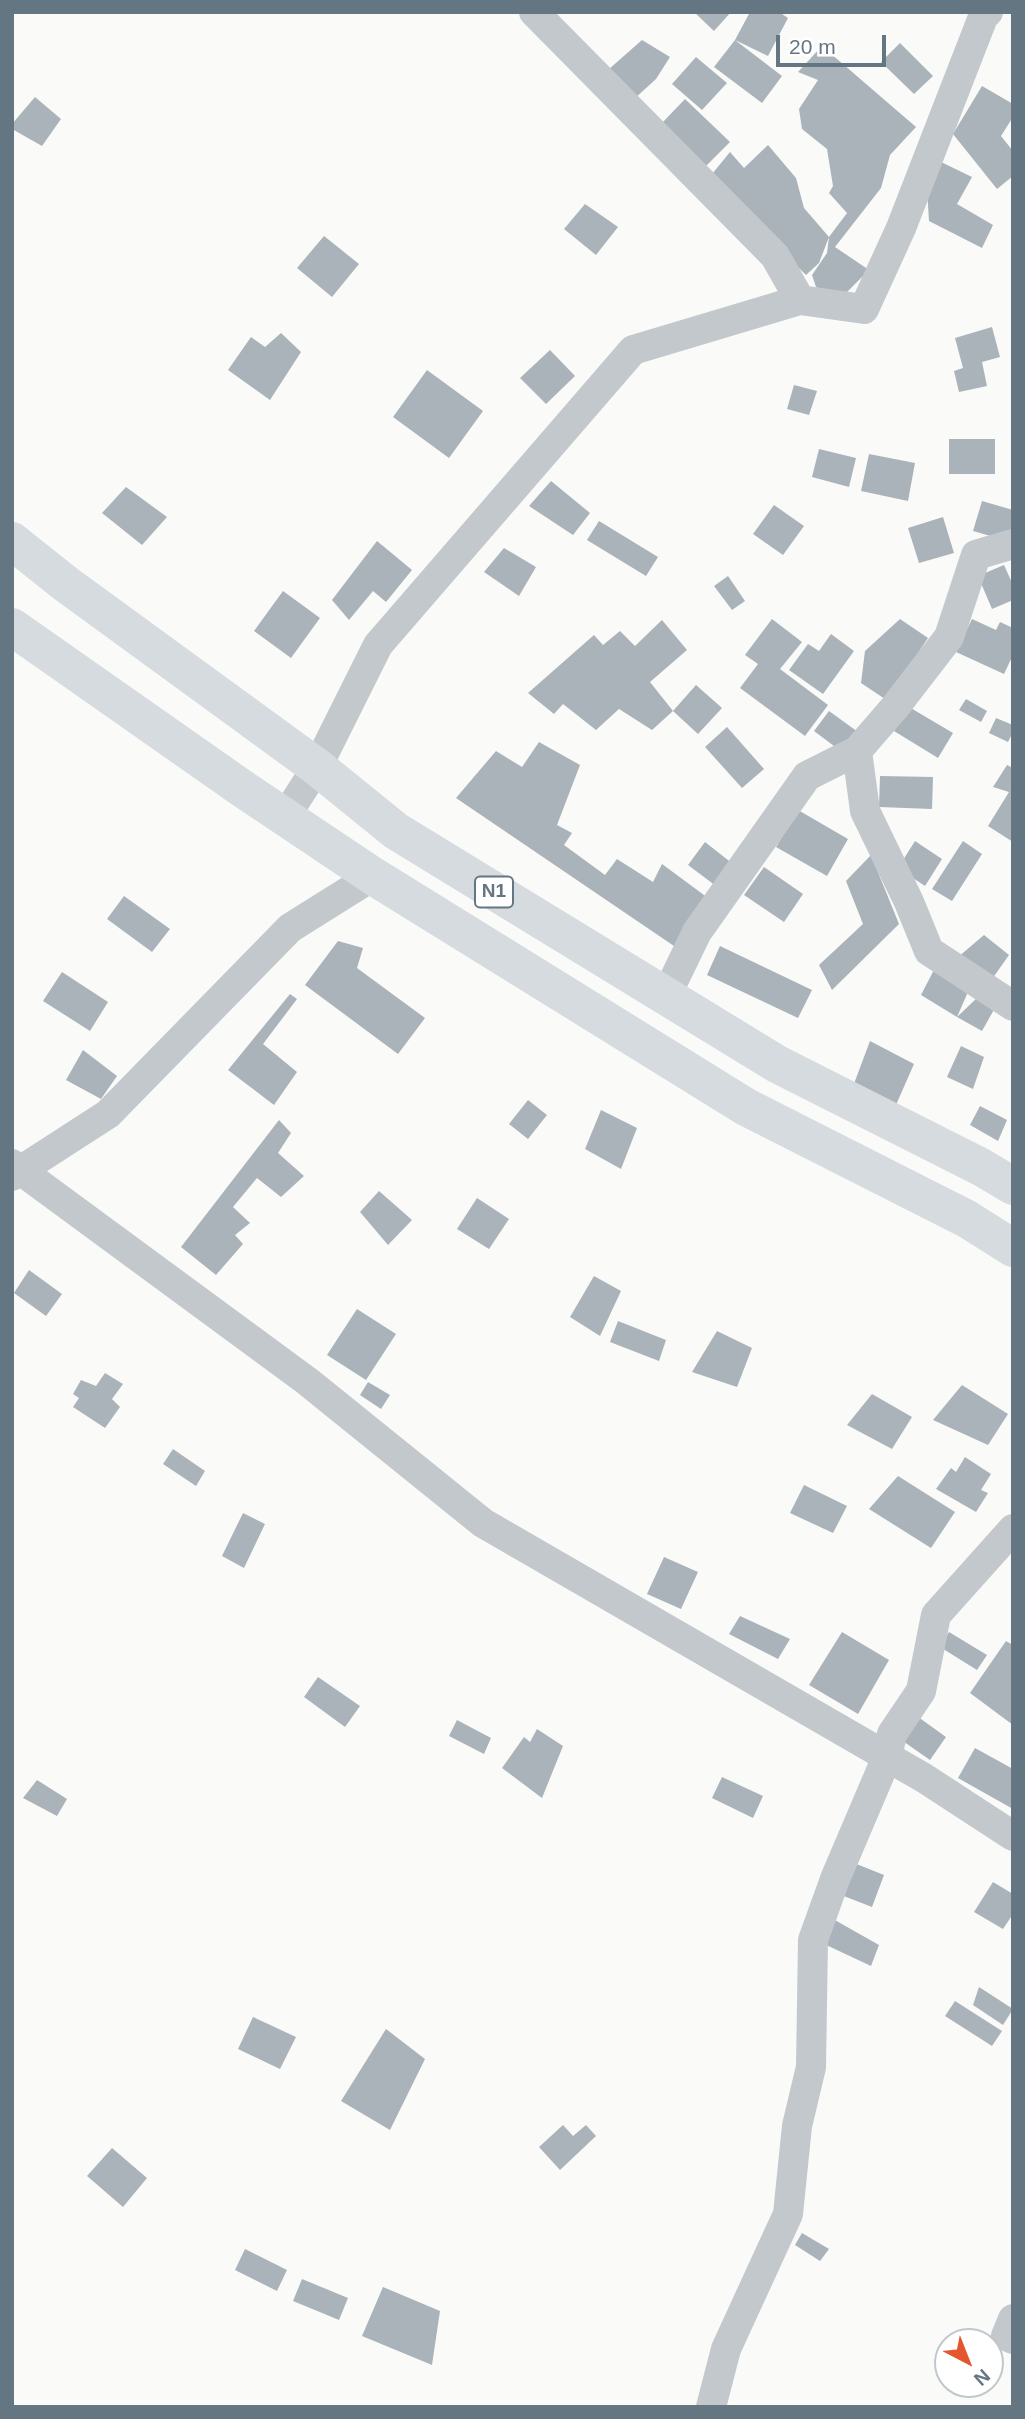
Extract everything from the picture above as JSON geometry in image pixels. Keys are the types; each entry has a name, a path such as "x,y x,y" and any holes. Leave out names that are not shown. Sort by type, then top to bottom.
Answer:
{"main road":[{"name":"N1","path":"12,541 77,592 317,767 396,831 777,1065 981,1167 1013,1186"},
{"name":"N1","path":"12,627 373,876 746,1107 967,1219 1013,1248"}],"street":[{"path":"534,12 775,256 800,300"},
{"path":"285,817 317,767 378,645 633,350 800,300 864,309 901,228 983,17 988,12"},
{"path":"665,998 697,932 807,776 857,751 895,707 948,637 976,555 1013,544"},
{"path":"857,751 865,811 909,902 929,951 1013,1006"},
{"path":"373,876 290,928 108,1114 15,1170 307,1381 483,1524 887,1757 1013,1836"},
{"path":"711,2407 726,2349 788,2214 797,2126 811,2067 813,1940 835,1879 887,1757 892,1734 920,1691 936,1615 1013,1529"},
{"path":"1013,2319 1006,2336 1013,2339"}],"building":[{"path":"694,12 731,12 714,31"},
{"path":"750,12 779,12 788,18 768,56 735,40"},
{"path":"642,40 670,57 656,79 634,99 608,70"},
{"path":"735,40 782,76 762,103 714,67"},
{"path":"900,43 933,76 914,94 881,62"},
{"path":"822,46 916,127 890,155 881,188 835,247 869,270 844,295 827,293 816,287 812,275 827,253 829,237 847,213 829,193 833,186 827,149 802,129 799,109 818,80 798,72"},
{"path":"696,57 727,83 702,110 672,84"},
{"path":"982,86 1013,104 1013,117 1001,136 1013,151 1013,176 997,189 953,134"},
{"path":"35,97 61,119 42,146 12,129 12,124"},
{"path":"685,99 730,142 706,166 662,123"},
{"path":"768,145 796,178 804,208 829,237 819,263 806,275 708,179 730,152 744,168"},
{"path":"941,162 972,177 957,204 993,225 982,248 929,221 927,189"},
{"path":"585,204 618,227 596,255 564,229"},
{"path":"324,236 359,264 332,297 297,268"},
{"path":"992,327 1000,357 982,362 987,386 959,392 954,371 963,368 955,338"},
{"path":"281,333 301,352 270,400 228,370 251,337 265,347"},
{"path":"550,350 575,376 546,404 520,378"},
{"path":"427,370 483,411 449,458 393,417"},
{"path":"794,385 817,391 809,415 787,409"},
{"path":"949,439 995,439 995,474 949,474"},
{"path":"819,449 856,458 849,487 812,477"},
{"path":"869,454 915,463 908,501 861,491"},
{"path":"551,481 590,513 573,535 529,506"},
{"path":"126,487 167,517 142,545 102,513"},
{"path":"982,501 1013,510 1013,525 1008,541 973,531"},
{"path":"774,505 804,526 783,555 753,534"},
{"path":"943,517 954,553 919,563 908,528"},
{"path":"599,521 658,557 646,576 587,540"},
{"path":"377,541 412,570 386,602 373,591 349,620 332,600"},
{"path":"504,548 536,567 519,596 484,572"},
{"path":"1004,565 1013,585 1013,600 992,609 978,576"},
{"path":"728,576 745,601 732,610 714,586"},
{"path":"283,591 320,618 291,658 254,631"},
{"path":"772,619 802,642 780,669 828,705 805,736 740,688 758,664 745,655"},
{"path":"900,619 928,638 916,656 894,705 861,683 865,651"},
{"path":"972,619 996,630 1000,622 1013,628 1013,655 1004,674 956,652"},
{"path":"662,620 687,650 650,682 673,711 652,730 619,709 596,730 563,704 554,714 528,693 594,635 603,645 620,631 635,646"},
{"path":"831,634 854,651 823,694 789,670 808,644 819,651"},
{"path":"696,685 722,708 698,734 673,711"},
{"path":"966,699 987,711 981,722 959,710"},
{"path":"909,707 953,733 938,758 894,731"},
{"path":"829,711 858,732 842,752 814,731"},
{"path":"996,718 1013,725 1008,742 989,733"},
{"path":"727,727 764,769 742,788 705,747"},
{"path":"539,742 580,765 557,825 572,833 564,845 605,875 617,859 653,882 662,864 708,898 674,946 456,798 496,751 522,767"},
{"path":"1007,765 1013,768 1013,842 988,826 1009,792 993,787"},
{"path":"880,776 933,777 932,809 879,807"},
{"path":"798,810 848,839 827,876 776,847"},
{"path":"915,841 942,859 925,886 898,868"},
{"path":"963,841 982,854 952,901 932,889"},
{"path":"705,842 733,864 716,886 688,865"},
{"path":"871,855 899,924 832,990 819,965 863,924 846,881"},
{"path":"764,867 803,894 784,922 744,895"},
{"path":"124,896 170,929 152,952 107,919"},
{"path":"984,935 1009,955 990,982 957,958"},
{"path":"338,941 363,948 357,968 425,1018 398,1054 305,985"},
{"path":"720,946 812,990 798,1018 707,975"},
{"path":"937,964 971,985 957,1017 921,995"},
{"path":"62,972 108,1002 90,1031 43,1001"},
{"path":"290,994 297,999 263,1044 297,1072 274,1105 228,1070"},
{"path":"979,996 996,1006 982,1031 957,1017"},
{"path":"870,1041 914,1064 892,1114 852,1089"},
{"path":"961,1046 984,1057 973,1089 947,1077"},
{"path":"83,1050 117,1076 101,1099 66,1080"},
{"path":"528,1100 547,1115 528,1139 509,1124"},
{"path":"980,1106 1007,1120 998,1141 970,1125"},
{"path":"601,1110 637,1128 621,1169 585,1149"},
{"path":"279,1120 291,1133 278,1153 304,1176 281,1197 257,1178 233,1207 250,1223 235,1235 243,1244 216,1275 181,1247"},
{"path":"379,1191 412,1220 388,1245 360,1212"},
{"path":"477,1198 509,1219 489,1249 457,1229"},
{"path":"29,1270 62,1294 46,1316 14,1293"},
{"path":"594,1276 621,1291 600,1336 570,1317"},
{"path":"357,1309 396,1334 366,1380 327,1355"},
{"path":"618,1321 666,1340 659,1361 610,1342"},
{"path":"717,1331 752,1348 737,1387 692,1372"},
{"path":"105,1373 123,1384 112,1399 120,1407 105,1428 73,1407 79,1398 73,1394 81,1380 96,1386"},
{"path":"368,1382 390,1395 381,1409 360,1395"},
{"path":"962,1385 1008,1414 988,1445 933,1420"},
{"path":"872,1394 912,1417 892,1449 847,1425"},
{"path":"173,1449 205,1471 196,1486 163,1464"},
{"path":"965,1457 991,1474 981,1490 988,1493 976,1512 936,1489 951,1468 956,1472"},
{"path":"898,1476 955,1512 931,1548 869,1509"},
{"path":"804,1485 847,1506 833,1533 790,1513"},
{"path":"243,1513 265,1524 244,1568 222,1556"},
{"path":"664,1557 698,1572 681,1609 647,1594"},
{"path":"740,1616 790,1639 778,1659 729,1634"},
{"path":"842,1632 889,1660 858,1714 809,1685"},
{"path":"949,1632 987,1655 977,1670 940,1647"},
{"path":"1006,1641 1013,1645 1013,1725 970,1693"},
{"path":"318,1677 360,1706 345,1727 304,1697"},
{"path":"914,1714 946,1737 930,1760 897,1737"},
{"path":"457,1720 491,1738 484,1754 449,1736"},
{"path":"537,1729 563,1746 542,1798 502,1768 524,1737 530,1742"},
{"path":"975,1748 1013,1769 1013,1809 958,1778"},
{"path":"722,1777 763,1796 753,1818 712,1798"},
{"path":"37,1780 67,1799 57,1816 23,1798"},
{"path":"849,1861 884,1875 872,1907 836,1893"},
{"path":"993,1882 1013,1894 1013,1914 1003,1929 974,1912"},
{"path":"833,1919 879,1945 871,1966 822,1943"},
{"path":"979,1987 1013,2009 1003,2025 973,2005"},
{"path":"955,2001 1002,2031 992,2046 945,2016"},
{"path":"253,2017 296,2037 280,2069 238,2049"},
{"path":"386,2029 425,2059 390,2130 341,2101"},
{"path":"563,2125 573,2136 586,2125 596,2136 560,2170 539,2147"},
{"path":"112,2148 147,2178 123,2207 87,2176"},
{"path":"802,2233 829,2249 820,2261 795,2245"},
{"path":"245,2249 287,2270 277,2291 235,2270"},
{"path":"302,2279 348,2298 339,2320 293,2301"},
{"path":"383,2287 440,2311 432,2365 362,2336"}]}
